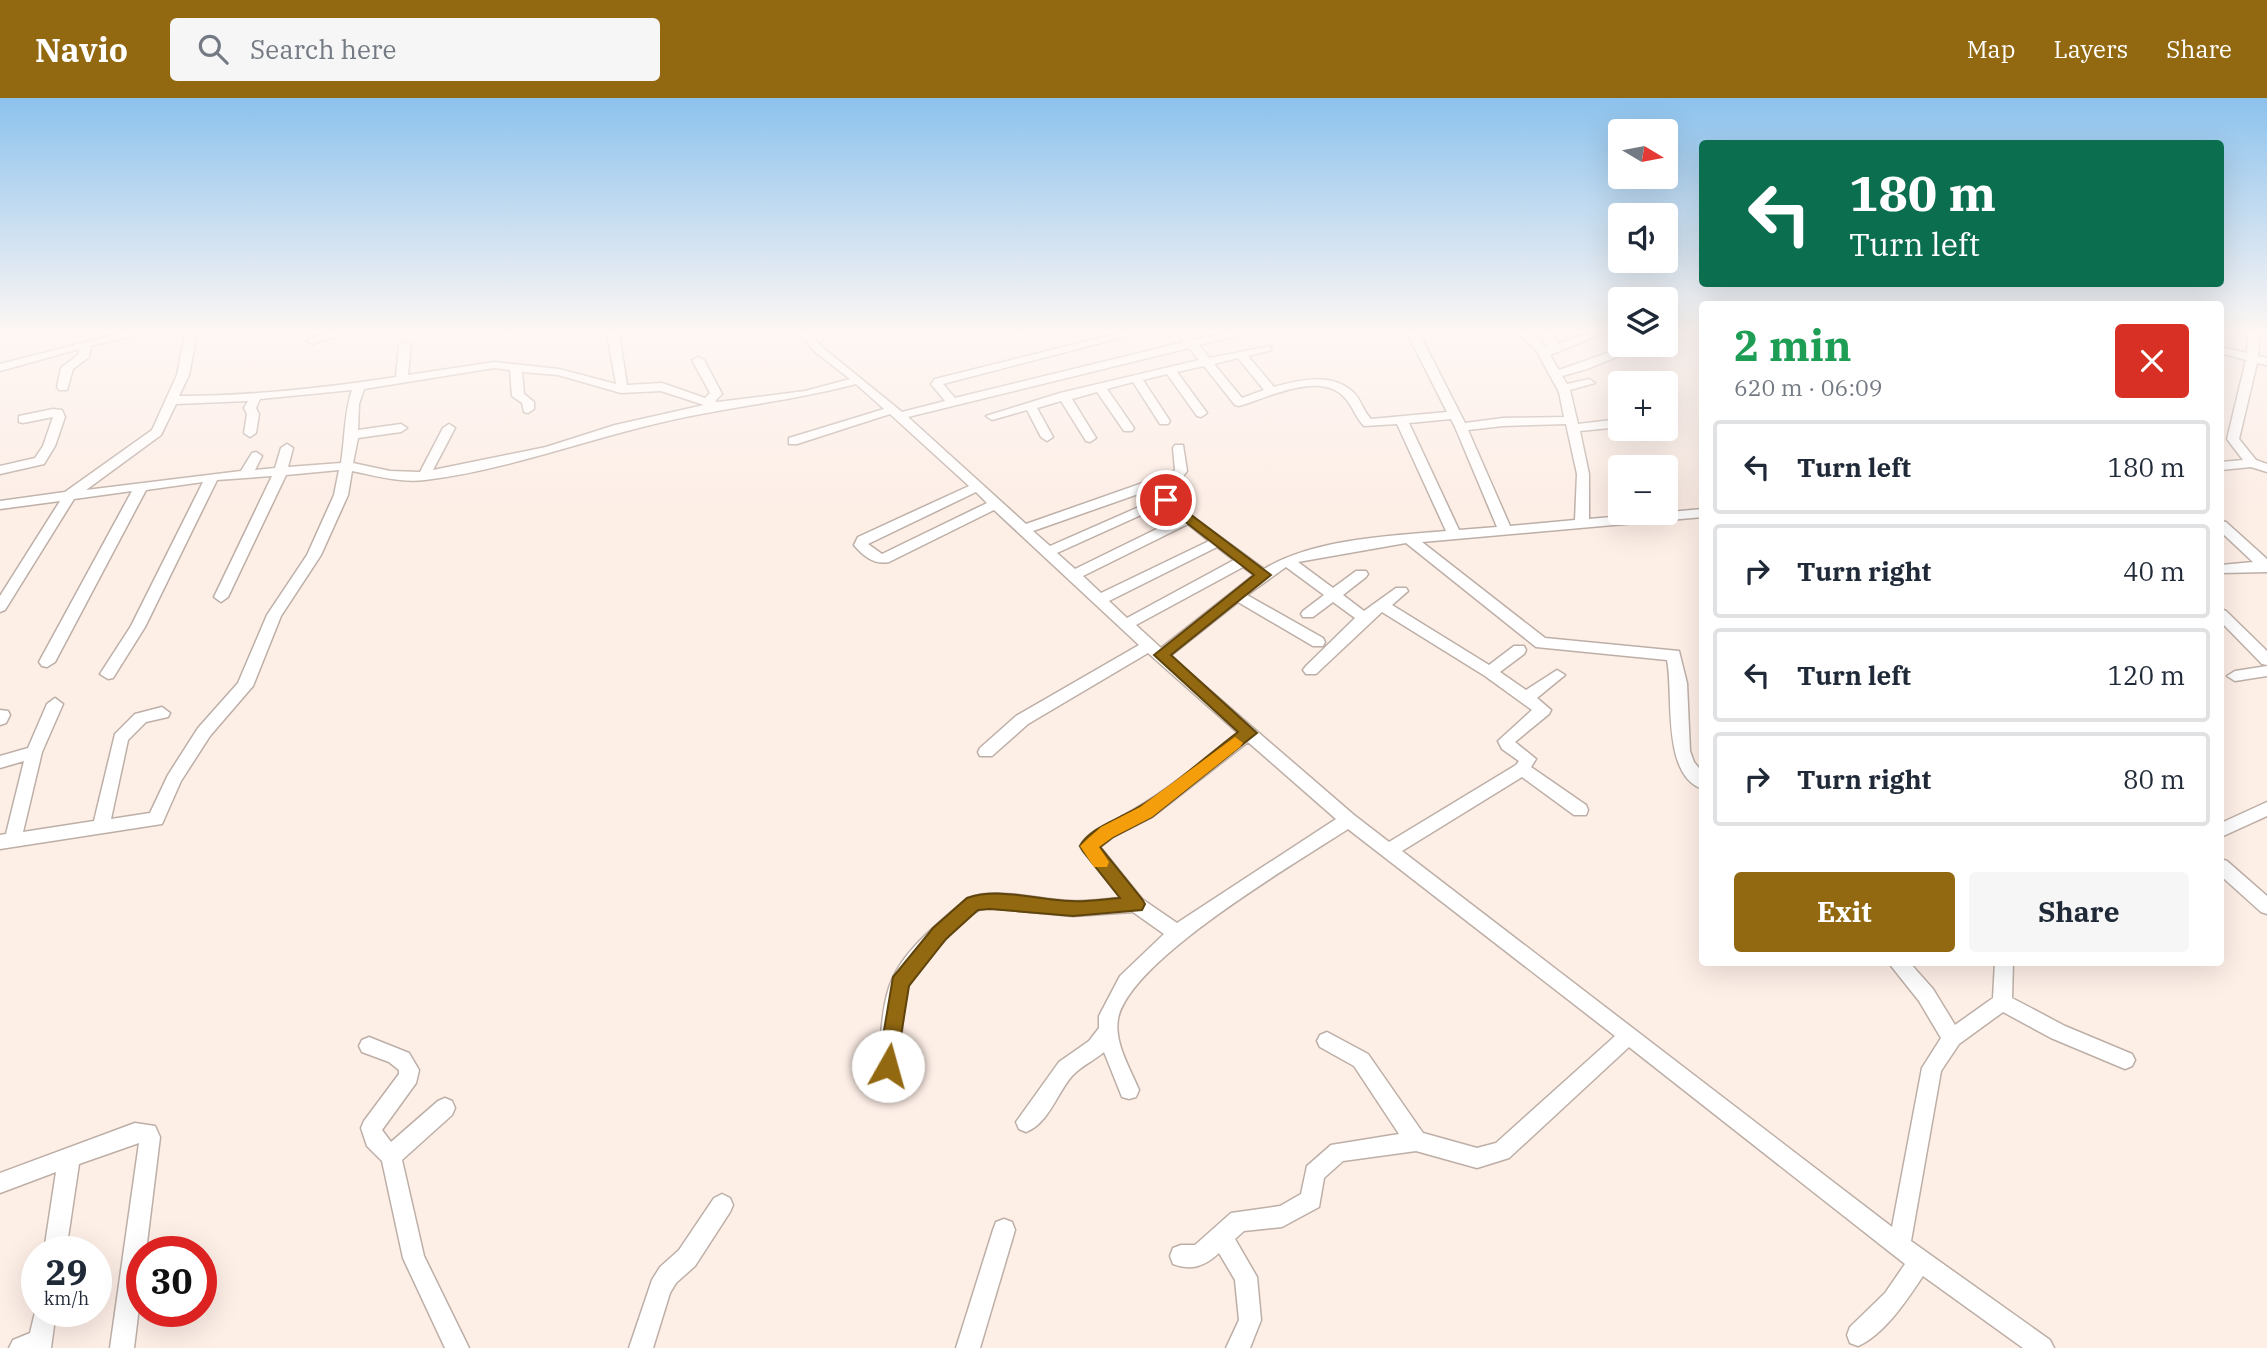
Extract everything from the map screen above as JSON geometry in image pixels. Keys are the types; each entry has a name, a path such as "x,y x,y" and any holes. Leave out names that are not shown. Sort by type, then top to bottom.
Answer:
{"street":[{"path":"0,607 70,495 157,432 177,391"},
{"path":"214,400 219,391"},
{"path":"174,400 214,400 304,391"},
{"path":"55,704 34,752 6,841 156,818 174,779 204,732 245,686 274,615 314,555 341,495 352,435 353,404 357,391"},
{"path":"518,391 518,396 528,402 528,409"},
{"path":"675,391 712,404"},
{"path":"712,404 715,391"},
{"path":"0,505 212,477 347,466 390,475 425,476 549,450 619,428 712,404 816,391"},
{"path":"871,391 1348,820 1899,1246 2042,1348"},
{"path":"943,391 952,402"},
{"path":"793,441 896,413 992,391"},
{"path":"1031,391 1047,437"},
{"path":"992,416 1084,391"},
{"path":"1105,391 1128,428"},
{"path":"1145,391 1164,421"},
{"path":"1185,391 1201,413"},
{"path":"1230,391 1239,402 1270,391"},
{"path":"1344,391 1354,400 1365,422 1402,421 1454,414"},
{"path":"1443,391 1461,427 1505,530"},
{"path":"1565,391 1583,474 1582,523"},
{"path":"2244,391 2233,439 2252,463"},
{"path":"250,433 254,414 250,408 256,396"},
{"path":"1064,396 1090,438"},
{"path":"0,470 40,461 49,446 59,417 58,413 53,413 23,419"},
{"path":"1402,421 1454,535"},
{"path":"1461,427 1503,422 1608,423"},
{"path":"352,435 401,428"},
{"path":"425,476 449,428"},
{"path":"221,597 281,471 287,447"},
{"path":"1023,530 1176,476 1181,471 1179,448"},
{"path":"246,474 256,456"},
{"path":"2224,466 2252,463 2267,468"},
{"path":"108,674 138,627 212,477"},
{"path":"47,662 141,487"},
{"path":"977,488 863,540 862,545 877,558 884,559 995,504"},
{"path":"1048,552 1161,500 1167,501 1217,542 1264,575"},
{"path":"986,752 1022,720 1156,650 1287,561 1309,554 1402,539 1699,513"},
{"path":"1073,575 1188,519"},
{"path":"2224,528 2266,566"},
{"path":"1323,541 1386,531 1402,539 1541,643 1674,655 1679,683 1679,738 1691,775 1699,780"},
{"path":"1100,599 1217,542"},
{"path":"1127,624 1243,561"},
{"path":"1287,561 1364,618"},
{"path":"2224,569 2266,566"},
{"path":"1308,614 1361,574"},
{"path":"0,584 16,582"},
{"path":"1311,670 1364,618 1401,591"},
{"path":"1237,595 1318,642"},
{"path":"1382,605 1543,708 1543,711 1506,741 1528,759 1522,769 1388,851"},
{"path":"2224,617 2267,660"},
{"path":"1490,672 1519,650"},
{"path":"2235,676 2267,671"},
{"path":"1528,697 1557,675"},
{"path":"101,827 121,737 141,718 162,713"},
{"path":"1177,933 1136,904 1089,846 1107,832 1146,812 1249,733"},
{"path":"0,762 34,752"},
{"path":"1522,769 1580,810"},
{"path":"2224,829 2267,809"},
{"path":"1129,1090 1108,1031 1109,1016 1127,982 1177,933 1348,820"},
{"path":"2224,869 2267,907"},
{"path":"888,1066 897,991 904,975 933,940 974,903 990,901 1073,909 1136,904"},
{"path":"1901,966 1926,995 1952,1038"},
{"path":"2002,1002 2004,966"},
{"path":"1899,1246 1932,1068 1952,1038 2002,1002"},
{"path":"2002,1002 2058,1032 2125,1060"},
{"path":"1026,1122 1047,1098 1066,1068 1096,1047 1108,1031"},
{"path":"1181,1256 1199,1256 1239,1221 1282,1216 1311,1200 1314,1173 1338,1152 1416,1141 1477,1158 1502,1151 1628,1036"},
{"path":"1327,1041 1361,1060 1416,1141"},
{"path":"369,1046 400,1058 406,1062 410,1071 409,1077 372,1128 374,1139 391,1156 414,1258 457,1348"},
{"path":"391,1156 445,1108"},
{"path":"0,1183 140,1132 146,1132 150,1137 122,1348"},
{"path":"57,1236 69,1158"},
{"path":"641,1348 660,1288 668,1275 687,1258 722,1205"},
{"path":"968,1348 1004,1230"},
{"path":"1222,1238 1246,1277 1250,1320 1238,1348"},
{"path":"1858,1335 1893,1301 1920,1261"},
{"path":"33,1345 39,1327"}],"slow traffic":[{"path":"1101,862 1089,846 1107,832 1146,812 1235,743"}],"route":[{"path":"888,1066 900,983 939,934 974,903 990,901 1073,909 1136,904 1114,881 1089,846 1107,832 1146,812 1249,733 1162,655 1226,602 1264,575 1223,547 1166,500"}]}
